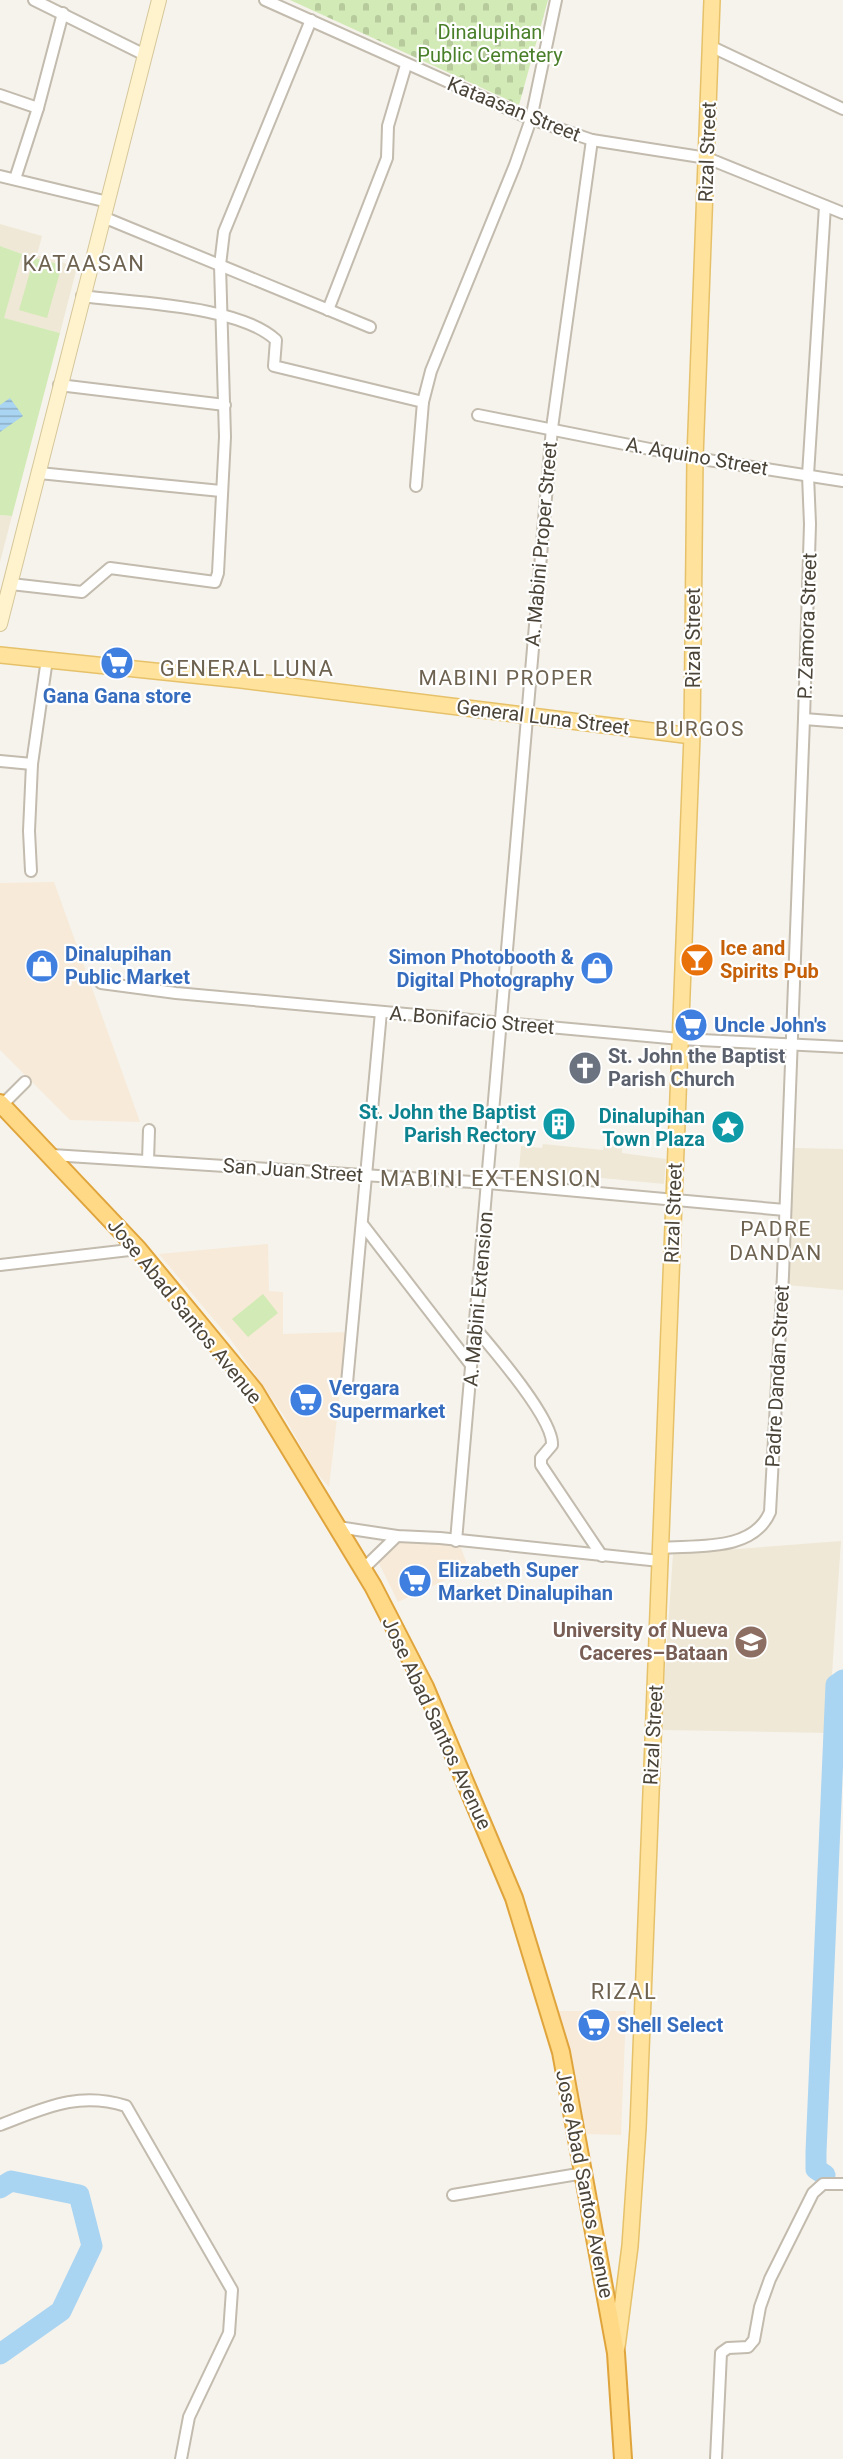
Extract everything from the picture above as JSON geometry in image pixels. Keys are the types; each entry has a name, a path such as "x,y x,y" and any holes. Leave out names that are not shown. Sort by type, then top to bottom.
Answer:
{"highway":[{"name":"Jose Abad Santos Avenue","path":"1,1104 52,1155 138,1249 254,1390 363,1569 425,1687 514,1898 561,2052 616,2353 623,2459"}],"main road":[{"path":"0,624 39,473 59,384 159,0"},
{"name":"Rizal Street","path":"616,2353 635,2193 692,736 695,458 712,0"},
{"name":"General Luna Street","path":"0,655 525,714 692,736"}],"street":[{"path":"34,0 145,55"},
{"name":"Kataasan Street","path":"265,0 531,119 592,140 707,158 843,213"},
{"path":"416,486 423,402 431,371 515,165 531,119 556,0"},
{"path":"15,179 38,108 63,13"},
{"path":"10,584 82,592 110,568 215,582 218,573 225,405 220,265 224,232 311,20"},
{"path":"710,46 843,109"},
{"path":"328,310 387,158 388,126 406,65"},
{"path":"0,95 38,108"},
{"name":"A. Mabini Proper Street","path":"499,1021 552,428 592,140"},
{"path":"0,176 108,202"},
{"name":"P. Zamora Street","path":"790,1046 804,719 810,525 808,475 825,206"},
{"path":"103,217 370,327"},
{"path":"82,296 223,314 261,328 276,340 274,366 423,402"},
{"path":"59,384 225,405"},
{"name":"A. Aquino Street","path":"478,415 695,458 843,481"},
{"path":"39,473 221,491"},
{"path":"31,871 29,831 32,764 47,659"},
{"path":"804,719 843,722"},
{"path":"0,761 32,764"},
{"name":"A. Bonifacio Street","path":"101,983 381,1012 680,1039 843,1047"},
{"path":"347,1383 381,1012"},
{"name":"A. Mabini Extension","path":"456,1541 488,1183 499,1021"},
{"name":"Padre Dandan Street","path":"338,1527 397,1536 602,1556 661,1555 738,1541 759,1530 770,1512 785,1210 790,1046"},
{"path":"1,1104 25,1082"},
{"path":"148,1161 149,1130"},
{"name":"San Juan Street","path":"52,1155 488,1183 785,1210"},
{"path":"363,1225 471,1365"},
{"path":"0,1264 138,1249"},
{"path":"475,1328 525,1391 550,1431 552,1445 541,1458 541,1465 602,1556"},
{"path":"363,1569 397,1536"},
{"path":"0,2125 60,2103 102,2099 126,2106 232,2290 229,2333 189,2417 181,2459"},
{"path":"453,2195 584,2173"},
{"path":"716,2459 721,2353 728,2348 748,2347 754,2340 760,2307 770,2279 813,2193 823,2184 843,2184"}],"shaded area":[{"path":"0,224 42,236 37,255 77,267 60,333 3,318 22,254 0,246"},
{"path":"0,515 12,516 0,562"},
{"name":"Dinalupihan Public Market","path":"54,882 140,1122 70,1120 0,1050 0,883"},
{"path":"543,1144 603,1150 604,1145 622,1147 622,1153 666,1159 664,1184 519,1170 521,1146 542,1148"},
{"path":"795,1148 843,1149 843,1290 786,1285"},
{"path":"268,1244 269,1291 283,1292 283,1334 347,1332 329,1487 315,1471 284,1416 231,1340 159,1254"},
{"name":"Elizabeth Super Market Dinalupihan","path":"402,1539 459,1543 469,1569 398,1602 376,1557"},
{"name":"University of Nueva Caceres–Bataan","path":"841,1541 828,1733 661,1730 673,1554"},
{"path":"556,2011 626,2011 621,2135 585,2134"}],"green space":[{"name":"Dinalupihan Public Cemetery","path":"290,0 548,0 519,105"},
{"path":"0,246 22,254 4,318 60,333 12,516 0,515"},
{"path":"34,258 62,265 47,318 19,310"},
{"path":"263,1294 278,1313 248,1337 232,1319"}],"water":[{"path":"10,398 23,416 0,432 0,405"}],"waterway":[{"path":"825,2175 816,2169 816,2152 836,1685 843,1680"},
{"path":"0,2188 11,2181 79,2195 92,2246 61,2311 0,2354"}],"place":[{"name":"Gana Gana store","path":"117,663"},
{"name":"Ice and Spirits Pub","path":"697,960"},
{"name":"Dinalupihan Public Market","path":"42,966"},
{"name":"Simon Photobooth & Digital Photography","path":"597,968"},
{"name":"Uncle John's","path":"691,1025"},
{"name":"St. John the Baptist Parish Church","path":"585,1068"},
{"name":"St. John the Baptist Parish Rectory","path":"559,1124"},
{"name":"Dinalupihan Town Plaza","path":"728,1127"},
{"name":"Vergara Supermarket","path":"306,1400"},
{"name":"Elizabeth Super Market Dinalupihan","path":"415,1581"},
{"name":"University of Nueva Caceres–Bataan","path":"751,1642"},
{"name":"Shell Select","path":"594,2025"}],"district":[{"name":"KATAASAN","path":"84,263"},
{"name":"GENERAL LUNA","path":"247,668"},
{"name":"MABINI PROPER","path":"506,678"},
{"name":"BURGOS","path":"700,729"},
{"name":"MABINI EXTENSION","path":"491,1178"},
{"name":"PADRE DANDAN","path":"776,1241"},
{"name":"RIZAL","path":"624,1991"}]}
